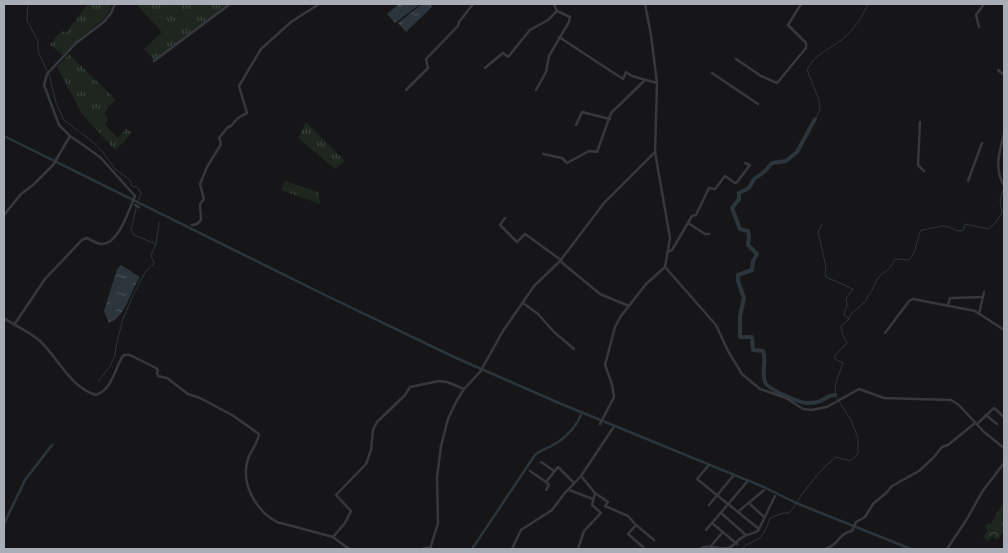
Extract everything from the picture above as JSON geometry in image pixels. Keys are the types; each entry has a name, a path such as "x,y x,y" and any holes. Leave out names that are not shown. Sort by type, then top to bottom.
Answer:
{"street":[{"path":"14,325 45,279 82,240 87,238 99,244 107,244 113,240 133,204 135,196 100,158 63,130 57,122 45,91 45,79 76,43 105,21 115,4"},
{"path":"154,61 230,4"},
{"path":"192,224 197,224 201,220 200,204 204,199 200,184 207,167 221,144 219,138 238,118 247,113 240,90 240,83 266,44 291,22 320,4"},
{"path":"406,90 428,68 426,59 458,26 473,4"},
{"path":"536,90 546,72 549,56 569,22 570,17 557,11 554,4"},
{"path":"600,423 614,397 612,384 605,365 615,327 621,316 646,284 665,267 670,238 655,152 657,83 645,4"},
{"path":"736,59 762,76 777,83 806,48 806,43 788,25 801,4"},
{"path":"979,26 977,25 976,15 984,4"},
{"path":"485,68 503,53 508,57 530,30 548,20 557,11"},
{"path":"559,37 623,78 626,72 657,83"},
{"path":"998,70 1004,75"},
{"path":"712,73 758,104"},
{"path":"543,154 562,158 567,163 588,151 597,152 611,113 645,80"},
{"path":"576,125 582,112 610,119"},
{"path":"920,122 918,165 924,171"},
{"path":"1004,134 997,163 1004,186"},
{"path":"4,215 21,194 33,186 53,165 70,136"},
{"path":"968,181 982,143"},
{"path":"422,549 431,548 438,523 437,477 444,430 452,410 464,389 480,372 541,278 560,260 604,203 655,152"},
{"path":"668,252 672,250 692,216 696,215 709,188 715,189 725,176 735,183 737,182 750,165 745,163"},
{"path":"133,204 139,207"},
{"path":"505,218 500,225 517,242 525,234 560,260 600,294 630,306"},
{"path":"688,223 705,234 710,234"},
{"path":"665,267 716,324 742,374 748,381 766,392 792,401 803,410 820,410 858,389 884,398 949,400 959,405 976,424 1004,447"},
{"path":"979,314 984,292"},
{"path":"948,305 950,298 982,297"},
{"path":"885,333 911,299 964,308 979,314 1004,330"},
{"path":"523,303 538,314 554,332 574,349"},
{"path":"4,318 40,341 72,379 92,394 99,395 106,388 124,355 130,354 157,369 158,376 167,378 180,389 232,415 259,434 248,459 246,470 249,490 254,501 263,512 277,522 333,537 349,549"},
{"path":"333,537 345,523 351,510 336,495 366,464 371,450 373,430 382,416 412,386 439,381 448,382 464,389"},
{"path":"825,549 834,546 843,534 852,531 856,522 865,517 873,504 892,486 918,471 942,448 948,446 994,408 1004,417"},
{"path":"986,415 997,424"},
{"path":"512,549 521,530 552,510 581,476 613,428"},
{"path":"541,462 554,472"},
{"path":"946,549 968,517 982,492 1004,463"},
{"path":"708,466 697,478 759,529"},
{"path":"546,482 556,468 559,468 574,483"},
{"path":"530,471 549,485 546,490"},
{"path":"581,476 595,493 608,502 605,506 628,516 654,540"},
{"path":"709,505 734,476"},
{"path":"706,530 747,482"},
{"path":"569,490 593,499"},
{"path":"739,512 764,490"},
{"path":"578,549 586,529 601,513 592,505 595,493"},
{"path":"700,549 704,546 712,546 721,549 737,544 741,537 755,533 759,529 774,496"},
{"path":"748,503 764,517"},
{"path":"721,513 746,535"},
{"path":"712,523 737,544"},
{"path":"636,525 628,534 643,549"},
{"path":"712,546 723,532"}],"green space":[{"path":"88,4 109,4 112,6 105,18 81,37 63,55 50,45 61,31 66,33"},
{"path":"136,4 229,4 154,60 144,49 162,32"},
{"path":"69,54 116,100 108,107 105,113 108,120 105,125 118,138 126,129 132,132 115,150 82,114 57,67"},
{"path":"306,122 344,160 335,169 298,138"},
{"path":"285,181 318,192 320,204 281,190"},
{"path":"1004,501 1004,531 997,540 992,536 988,541 983,537 988,531 985,527 988,523 991,524"}],"water":[{"path":"399,4 419,5 395,23 387,14"},
{"path":"422,4 430,4 432,7 406,32 398,23"},
{"path":"121,265 140,277 124,310 115,320 109,323 104,311 117,269"}],"waterway":[{"path":"28,4 27,21 38,41 38,51 47,71"},
{"path":"815,119 820,110 819,100 807,70 815,58 843,39 851,31 868,4"},
{"path":"49,74 56,103 64,120 93,142 115,169 130,180 132,186 137,187 141,193 131,230 134,235 156,244"},
{"path":"815,119 797,152 786,161 772,163 754,179 749,188 739,193 739,199 732,208 740,229 748,231 748,245 757,254 753,261 752,270 738,275 738,281 744,298 740,316 740,337 752,337 753,350 763,351 764,378 767,385 771,388 790,398 806,403 813,403 835,395"},
{"path":"4,136 454,357 559,403 764,487 796,503 911,549"},
{"path":"849,319 851,314 866,301 878,278 889,269 895,259 909,260 912,257 921,230 946,226 962,231 965,224 988,229 1002,213 1000,200 1003,190"},
{"path":"98,382 110,366 115,355 123,319 135,291 146,271 154,263 151,255 156,244 159,223"},
{"path":"742,549 761,536 770,518 788,513 804,491 836,457 850,461 858,454 858,438 851,420 835,395 836,382 843,363 835,359 835,355 847,343 841,326 849,319 844,315 847,305 846,298 853,289 826,277 826,267 818,232 822,225"},
{"path":"472,549 535,455 558,442 566,435 574,427 582,412"},
{"path":"4,524 25,480 52,445"}]}
